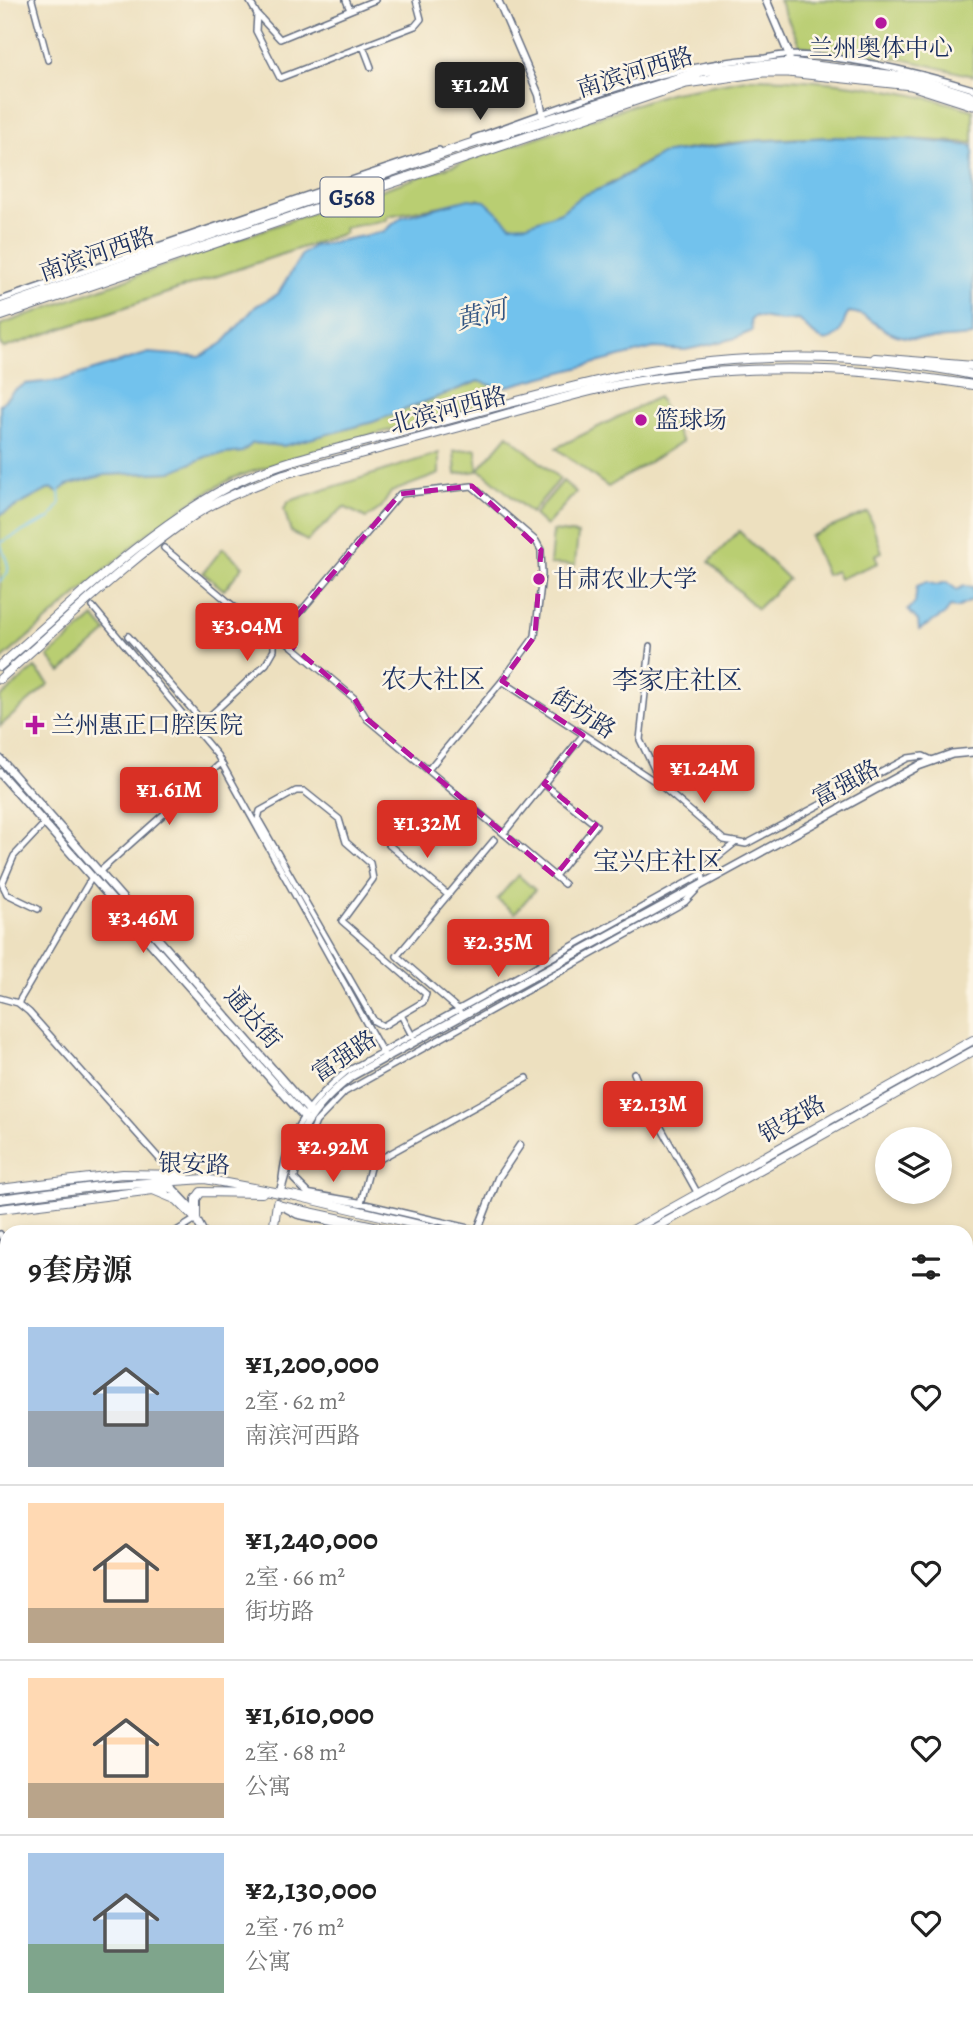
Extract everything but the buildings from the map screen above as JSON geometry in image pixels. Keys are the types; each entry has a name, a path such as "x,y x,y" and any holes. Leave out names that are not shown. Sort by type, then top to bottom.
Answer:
{"highway":[{"name":"南滨河西路","path":"789,63 911,85 973,105"},
{"name":"南滨河西路","path":"0,308 466,143 702,71 789,63 913,78 973,97"},
{"name":"南滨河西路","path":"0,316 470,155 543,121"}],"main road":[{"path":"766,0 789,63"},
{"path":"767,359 819,355 973,370"},
{"name":"北滨河西路","path":"0,666 150,536 192,507 236,483 282,465 617,376 767,359 834,359 912,369 973,385"},
{"path":"912,369 973,370"},
{"name":"北滨河西路","path":"0,679 144,554 197,514 284,474 618,385 681,376 757,370 912,369"},
{"path":"494,407 496,417"},
{"name":"富强路","path":"280,1193 288,1160 309,1116 352,1076 384,1055 703,878 934,761 973,752"},
{"name":"通达街","path":"0,759 96,875 309,1116"},
{"name":"通达街","path":"0,773 96,875"},
{"name":"银安路","path":"642,1225 973,1040"},
{"name":"银安路","path":"662,1225 973,1051"},
{"path":"0,1189 122,1174 172,1173 205,1179"},
{"name":"银安路","path":"102,1187 205,1179 419,1225"},
{"name":"银安路","path":"102,1187 163,1185 172,1188"},
{"path":"0,1201 102,1187"},
{"path":"172,1188 189,1206 199,1225"},
{"path":"196,1219 196,1199 207,1189 230,1194 280,1193 273,1225"},
{"path":"0,1209 153,1190 177,1200 196,1219"},
{"path":"277,1205 369,1225"}],"street":[{"path":"32,0 48,60"},
{"path":"249,0 257,14 281,38 375,0"},
{"path":"346,0 350,10"},
{"path":"257,14 256,32 280,78 419,23 416,0"},
{"path":"498,0 539,95 543,121"},
{"path":"363,46 370,67"},
{"name":"南滨河西路","path":"789,63 902,69 973,89"},
{"path":"466,143 470,155"},
{"name":"南滨河西路","path":"0,300 466,143"},
{"path":"428,770 502,681 535,636 542,575 541,550 536,541 472,486 400,494 280,636 354,698 366,719 564,884"},
{"path":"128,636 203,722 266,664 272,654 274,640 164,548"},
{"path":"93,607 208,742 384,1055"},
{"path":"650,646 640,740 663,787"},
{"name":"街坊路","path":"502,681 663,787 724,840 735,843"},
{"path":"504,833 583,735"},
{"path":"703,878 710,863 735,843 746,844 908,758 923,756 934,761"},
{"path":"18,1003 96,875 221,763"},
{"path":"544,784 596,825 555,876"},
{"path":"296,791 304,791 339,819 346,842 370,863 373,879 342,921 426,995 423,1002 401,1015 383,1026 374,1021 258,819 260,811 296,791"},
{"path":"38,909 7,894 2,884 14,856 45,823"},
{"path":"461,1012 397,956 494,839"},
{"path":"388,845 448,895"},
{"name":"富强路","path":"309,1116 354,1086 685,902 703,878"},
{"path":"0,998 18,1003 172,1173"},
{"path":"401,1015 413,1038"},
{"path":"634,1073 644,1097 698,1194"},
{"path":"361,1203 371,1164 527,1078"},
{"path":"309,1116 294,1179 309,1194"},
{"path":"479,1225 498,1178 520,1145"},
{"path":"280,1193 309,1194 361,1203 452,1225"},
{"path":"277,1205 296,1214 346,1225"},
{"path":"186,1225 196,1219"}],"highlighted area":[{"path":"472,486 541,550 535,636 502,681 583,735 544,784 596,825 555,876 367,719 354,698 280,636 400,494"}],"green space":[{"name":"兰州奥体中心","path":"779,0 973,0 973,76 898,58 800,46"},
{"path":"752,78 864,86 946,102 973,110 973,143 857,138 779,139 664,154 577,200 562,212 532,224 511,225 478,199 387,216 387,220 344,228 345,233 4,348 0,344 0,325 294,219 669,93"},
{"path":"482,380 495,388 497,401 328,447 233,478 200,496 152,530 0,661 0,515 51,488 56,492 67,485 105,475 171,472 208,456 242,452 253,443 283,446 373,422"},
{"name":"篮球场","path":"658,397 682,442 608,487 556,448"},
{"path":"508,435 560,479 531,513 479,469"},
{"path":"476,449 478,471 456,474 454,451"},
{"path":"439,453 439,474 391,492 381,508 366,518 344,507 307,541 291,532 284,509 289,501"},
{"path":"563,481 576,492 546,526 534,515"},
{"path":"868,512 882,552 875,555 878,563 839,579 836,571 826,575 810,536"},
{"path":"553,531 578,534 575,565 550,564"},
{"path":"739,531 788,579 757,609 709,562"},
{"path":"223,548 243,566 224,590 203,573"},
{"path":"94,617 107,632 61,672 48,657"},
{"path":"35,668 49,684 0,726 0,698"},
{"path":"518,875 535,890 515,913 497,899"}],"water":[{"name":"黄河","path":"832,137 907,139 973,146 973,336 908,338 889,332 866,317 849,312 840,332 834,338 822,340 799,320 782,321 755,316 751,320 752,331 736,338 685,350 654,348 501,388 478,381 373,422 283,446 253,443 242,452 208,456 171,472 105,475 67,485 58,492 51,488 0,515 0,405 12,392 25,384 61,380 149,353 200,357 223,343 256,306 278,294 302,254 313,246 383,232 402,217 469,199 485,201 511,225 528,224 561,212 581,196 610,185 661,154 753,141"},
{"path":"927,582 936,585 947,582 957,590 964,586 973,587 973,600 957,608 950,607 945,614 919,630 918,621 908,610 915,603 917,586"}],"waterway":[{"path":"0,581 8,572 1,542 50,518 60,504 59,490"}],"place":[{"name":"兰州奥体中心","path":"881,23"},
{"name":"篮球场","path":"641,420"},
{"name":"甘肃农业大学","path":"539,579"},
{"name":"兰州惠正口腔医院","path":"35,725"}],"district":[{"name":"农大社区","path":"433,679"},
{"name":"李家庄社区","path":"677,680"},
{"name":"宝兴庄社区","path":"658,861"}]}
